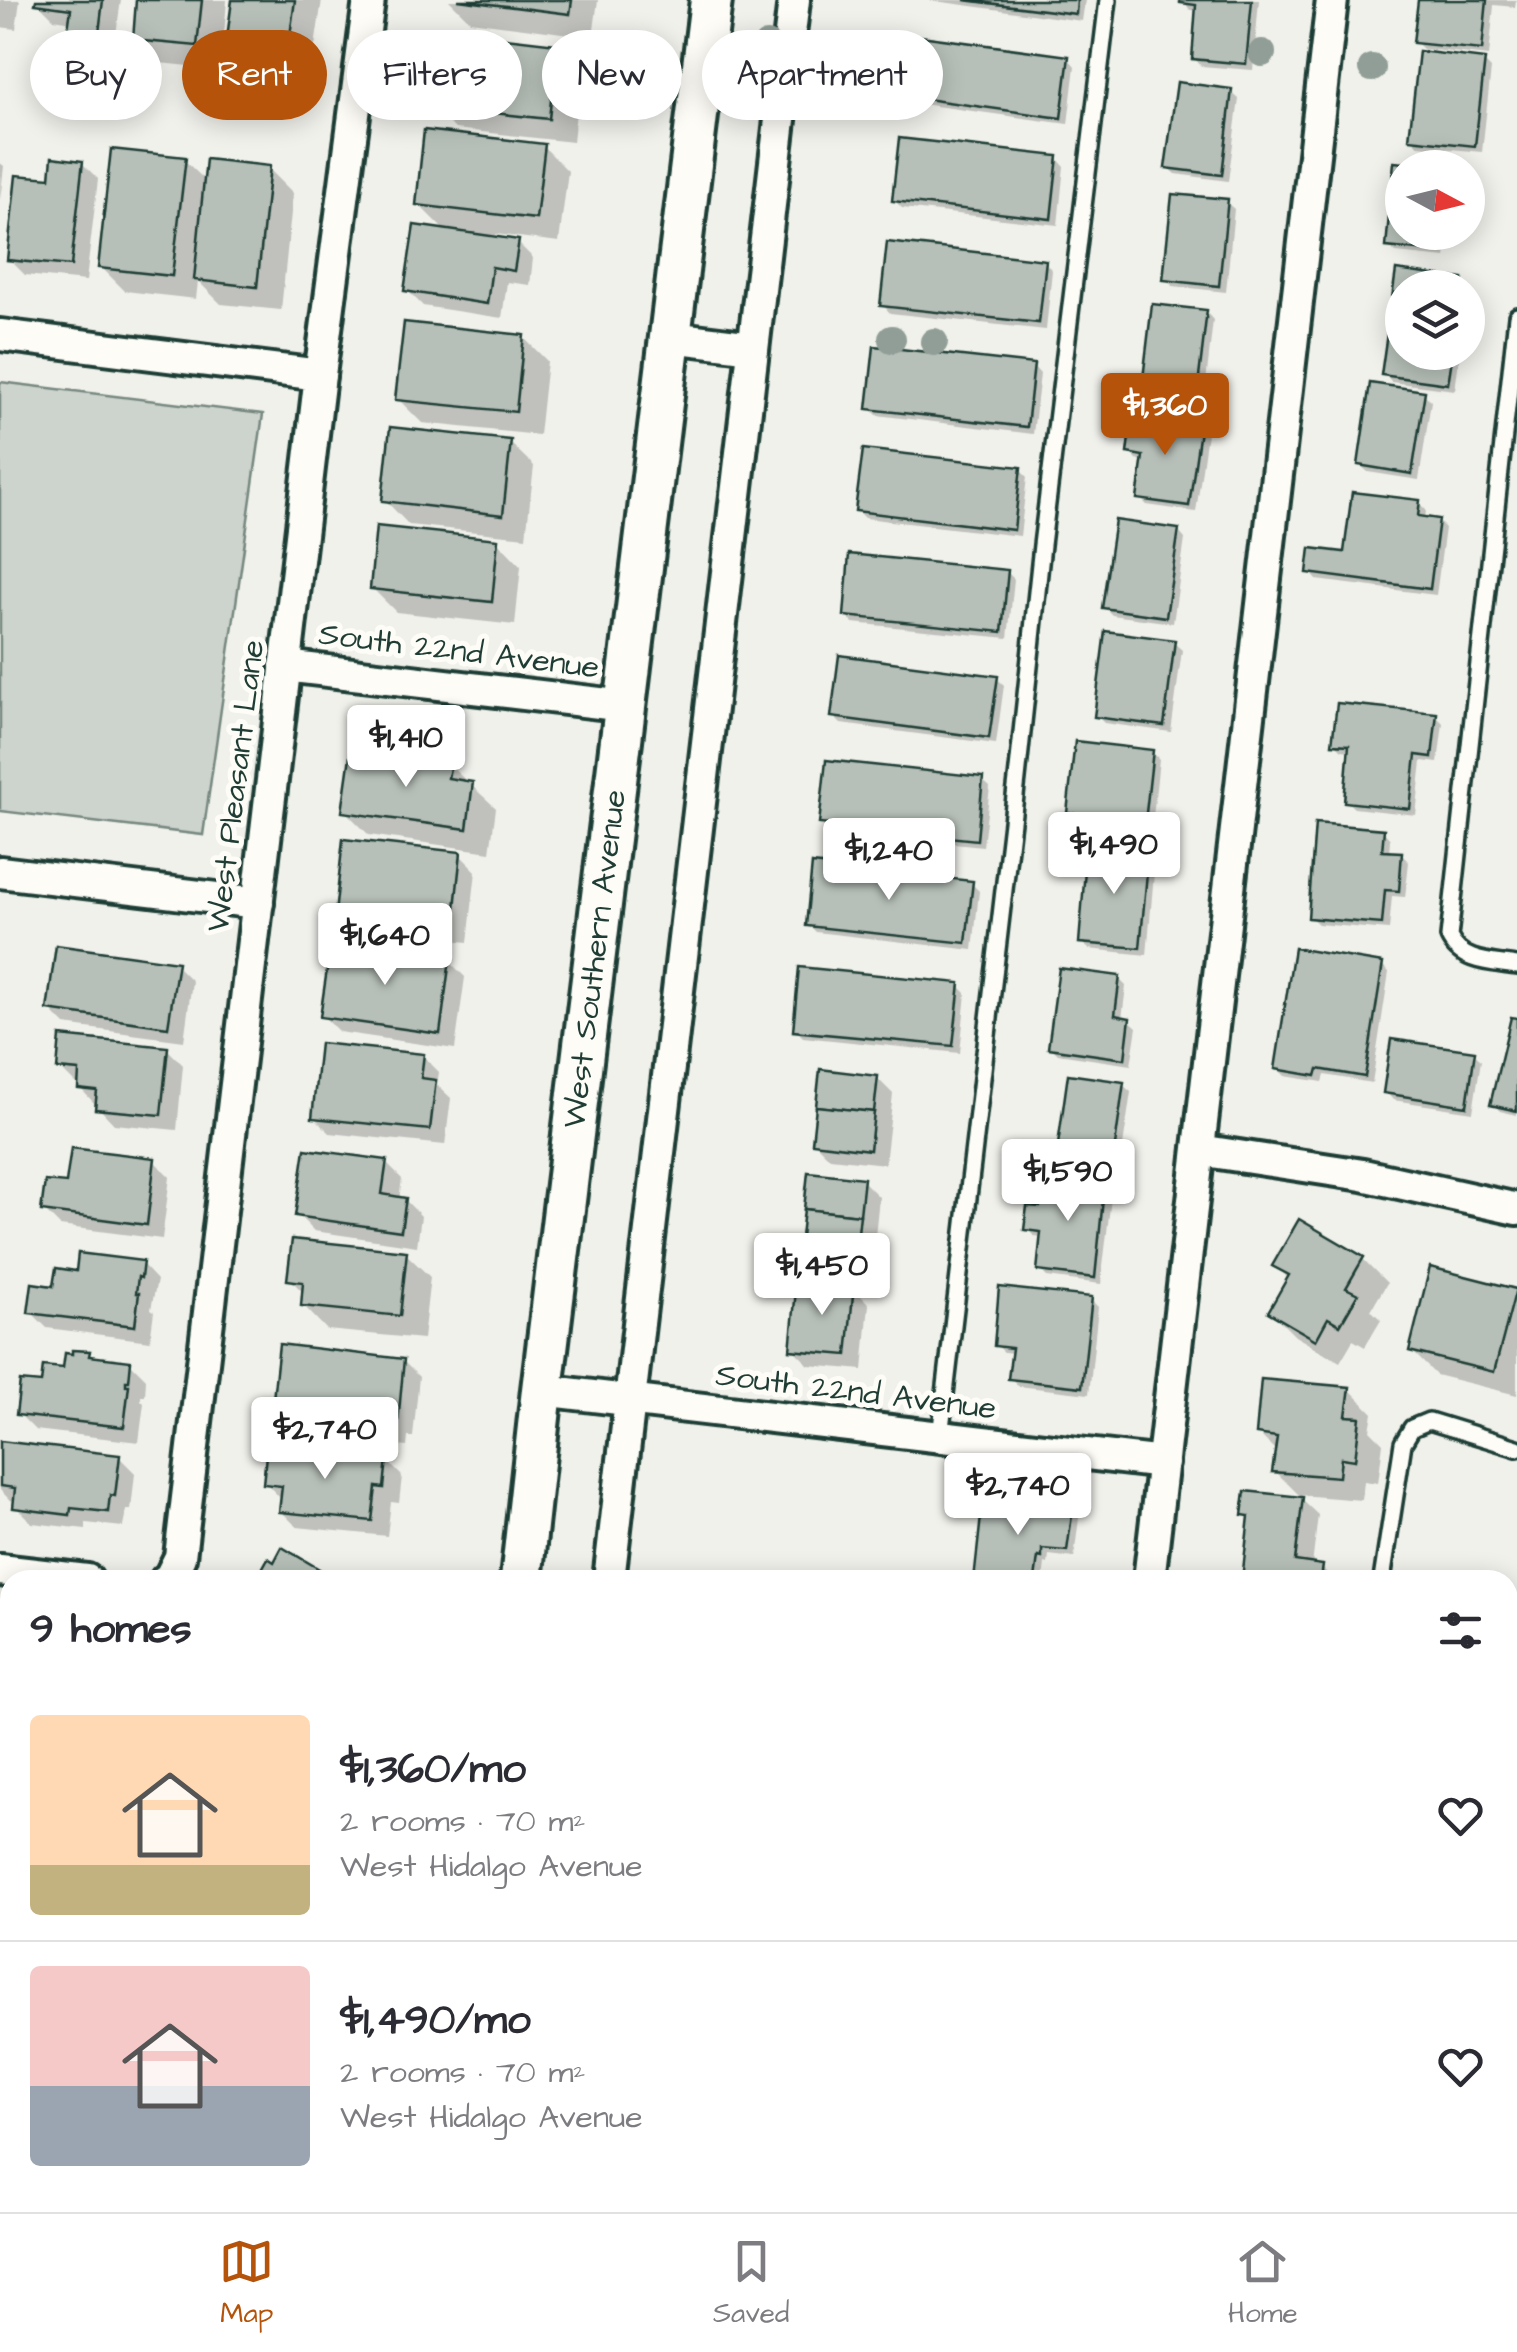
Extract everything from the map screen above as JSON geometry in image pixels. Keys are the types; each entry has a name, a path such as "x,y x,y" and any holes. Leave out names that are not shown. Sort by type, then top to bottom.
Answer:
{"main road":[{"name":"West Southern Avenue","path":"522,1570 712,0"}],"street":[{"name":"West Pleasant Lane","path":"173,1570 180,1557 320,375 370,0"},
{"path":"610,1570 794,0"},
{"path":"1150,1570 1332,0"},
{"path":"0,336 320,375"},
{"path":"670,338 752,348"},
{"name":"South 22nd Avenue","path":"285,666 626,706"},
{"path":"0,872 258,903"},
{"path":"1199,1150 1363,1175 1517,1209"},
{"name":"South 22nd Avenue","path":"542,1390 1163,1464"}],"lane":[{"path":"940,1437 1108,0"},
{"path":"1517,316 1449,937 1455,949 1468,957 1517,966"},
{"path":"1384,1570 1403,1443 1412,1428 1429,1422 1517,1448"}],"shaded area":[{"path":"0,382 263,414 203,835 0,811"}],"building":[{"path":"36,0 103,0 99,30 68,29 71,9 35,4"},
{"path":"136,0 202,0 199,30 182,30 182,45 162,43 162,30 134,30"},
{"path":"232,0 295,0 291,30 228,30"},
{"path":"458,0 572,0 570,14"},
{"path":"964,0 1077,0 1076,14"},
{"path":"1180,0 1252,0 1246,64 1192,59 1196,5"},
{"path":"1418,0 1487,0 1482,50 1413,43"},
{"path":"943,39 1069,56 1061,118 943,101"},
{"path":"522,40 542,42 542,118 522,116"},
{"path":"1419,51 1485,59 1475,146 1409,139"},
{"path":"1177,82 1232,89 1222,175 1165,168"},
{"path":"424,130 545,144 536,219 416,205"},
{"path":"899,138 1058,156 1051,219 892,201"},
{"path":"111,149 186,157 172,276 98,268"},
{"path":"52,157 83,161 71,266 7,260 16,175 50,178"},
{"path":"206,159 270,166 257,287 194,280"},
{"path":"1172,194 1228,199 1219,286 1163,280"},
{"path":"414,225 519,240 514,271 492,267 487,304 404,291"},
{"path":"887,242 1046,260 1039,323 880,306"},
{"path":"1152,304 1207,310 1197,394 1142,387"},
{"path":"404,322 524,335 516,412 395,400"},
{"path":"874,346 1034,364 1027,427 867,409"},
{"path":"1385,347 1385,370 1450,370 1448,384 1381,375"},
{"path":"1370,383 1425,391 1412,474 1358,465"},
{"path":"1132,414 1201,423 1189,506 1137,499 1143,456 1127,453"},
{"path":"390,427 511,440 503,515 382,501"},
{"path":"863,449 1021,467 1014,530 855,511"},
{"path":"1352,492 1420,500 1418,516 1439,519 1430,589 1307,573 1310,548 1344,552"},
{"path":"1115,520 1179,529 1166,617 1102,608"},
{"path":"376,526 498,539 492,602 370,589"},
{"path":"849,554 1008,570 1002,632 844,616"},
{"path":"1105,631 1175,640 1164,726 1094,717"},
{"path":"839,655 998,676 989,738 831,717"},
{"path":"1337,703 1437,713 1432,757 1416,755 1410,809 1344,802 1349,745 1332,744"},
{"path":"1075,741 1153,750 1143,840 1083,833 1085,815 1067,813"},
{"path":"351,749 451,763 448,778 473,782 467,829 342,812"},
{"path":"826,760 983,777 977,840 819,824"},
{"path":"1315,823 1384,829 1382,851 1402,852 1399,891 1385,890 1382,924 1308,918"},
{"path":"343,839 461,852 453,927 335,914"},
{"path":"1087,845 1149,851 1140,948 1079,943"},
{"path":"812,864 973,881 966,943 806,926"},
{"path":"331,942 450,959 440,1034 320,1017"},
{"path":"56,945 178,962 168,1027 47,1010"},
{"path":"1294,948 1383,963 1365,1077 1318,1069 1316,1076 1275,1069"},
{"path":"799,967 960,983 953,1046 793,1031"},
{"path":"1059,968 1120,976 1115,1015 1130,1018 1125,1059 1048,1048"},
{"path":"1511,1017 1517,1018 1517,1111 1490,1105"},
{"path":"60,1036 168,1047 161,1115 95,1109 97,1091 78,1089 79,1071 57,1069"},
{"path":"1391,1039 1475,1051 1467,1106 1383,1093"},
{"path":"320,1043 424,1054 421,1078 436,1080 430,1130 312,1118"},
{"path":"820,1069 878,1076 874,1112 816,1106"},
{"path":"1068,1074 1124,1082 1112,1167 1056,1159"},
{"path":"816,1106 874,1112 870,1150 812,1143"},
{"path":"71,1148 155,1158 147,1225 41,1211 45,1181 66,1183"},
{"path":"305,1149 387,1160 382,1194 406,1198 401,1231 295,1216"},
{"path":"808,1172 864,1178 860,1215 804,1209"},
{"path":"1044,1173 1105,1179 1095,1278 1037,1271 1041,1232 1024,1230 1027,1206 1040,1207"},
{"path":"804,1209 860,1215 856,1251 800,1246"},
{"path":"1299,1219 1364,1257 1346,1288 1358,1294 1340,1325 1328,1318 1316,1340 1268,1312 1289,1275 1272,1266"},
{"path":"292,1239 407,1251 400,1316 301,1306 303,1282 287,1280"},
{"path":"78,1253 143,1261 136,1293 135,1326 28,1313 32,1283 53,1286 56,1268 76,1271"},
{"path":"1430,1267 1516,1289 1494,1372 1409,1351"},
{"path":"797,1280 854,1285 847,1355 790,1350"},
{"path":"999,1287 1092,1297 1082,1387 1008,1379 1012,1348 994,1346"},
{"path":"279,1344 404,1359 398,1423 392,1422 391,1432 271,1418"},
{"path":"72,1350 131,1361 124,1427 16,1415 20,1381 41,1383 43,1366 63,1368 65,1353 72,1354"},
{"path":"1261,1379 1350,1387 1346,1416 1360,1417 1355,1460 1341,1458 1339,1477 1272,1472 1277,1437 1256,1434"},
{"path":"0,1441 120,1455 115,1496 110,1495 108,1512 71,1508 70,1515 13,1508 15,1488 0,1486"},
{"path":"267,1445 387,1458 384,1488 376,1487 372,1521 279,1512 282,1486 263,1484"},
{"path":"1245,1491 1303,1497 1295,1561 1323,1565 1322,1570 1243,1570 1249,1516 1242,1515"},
{"path":"983,1498 1073,1508 1067,1551 1042,1549 1036,1570 975,1570"},
{"path":"282,1547 321,1570 261,1570 268,1558 274,1562"}]}
